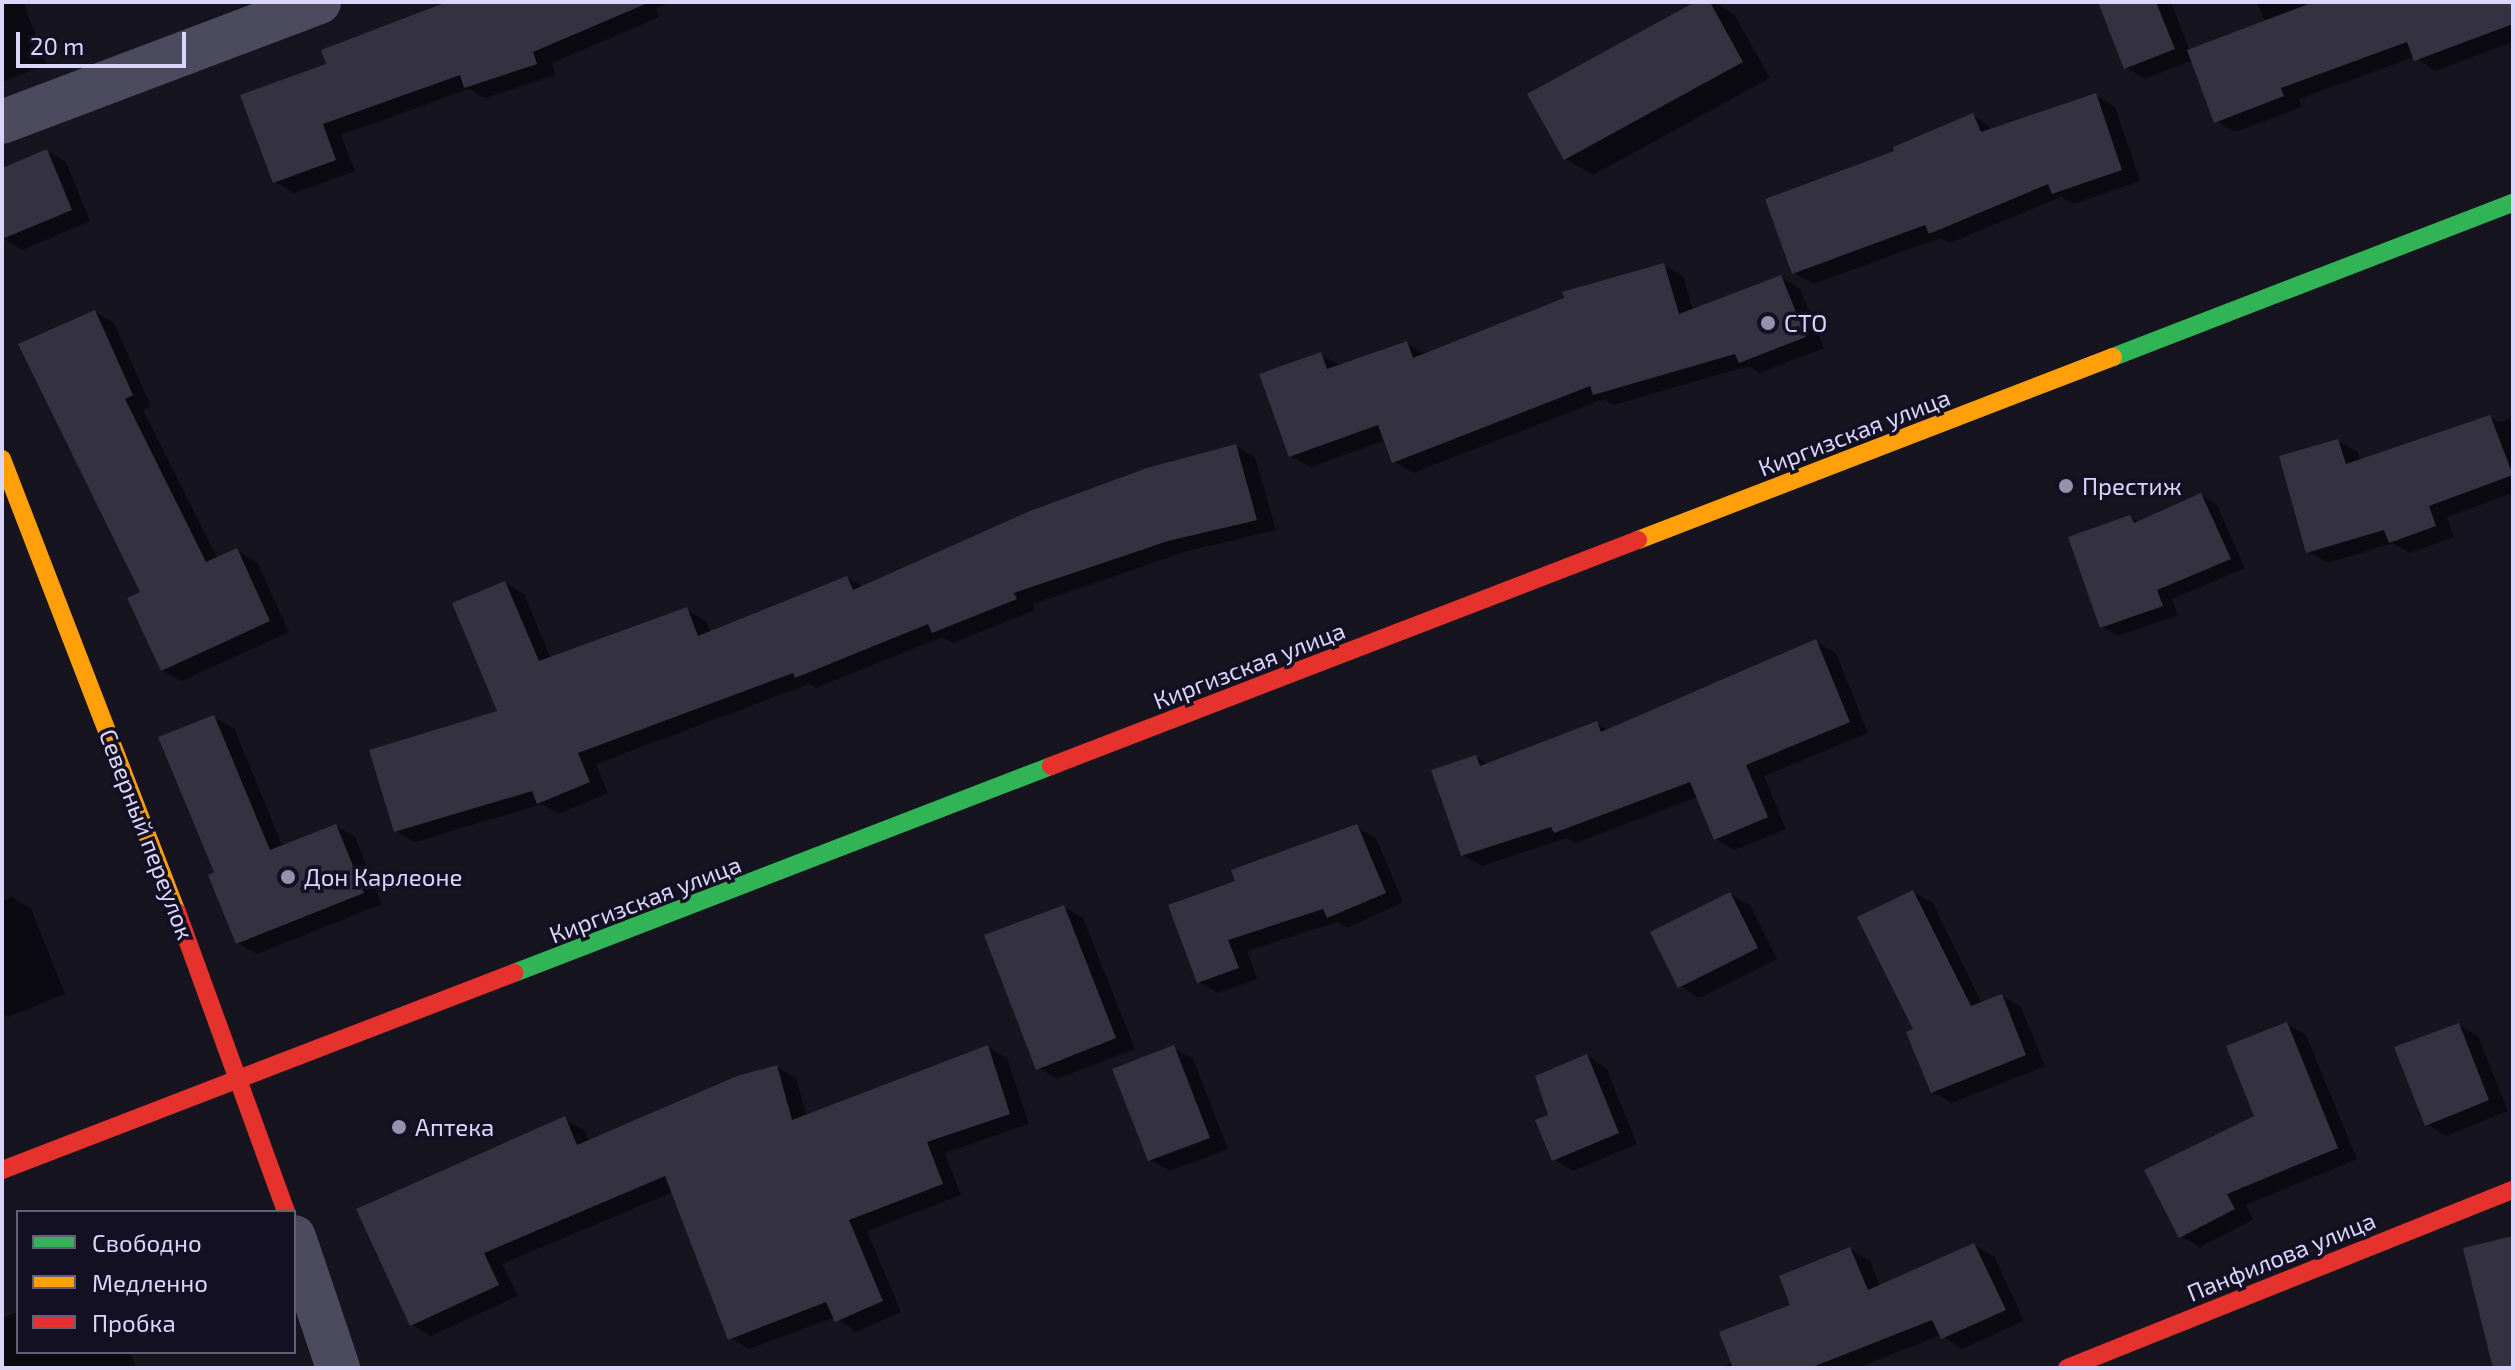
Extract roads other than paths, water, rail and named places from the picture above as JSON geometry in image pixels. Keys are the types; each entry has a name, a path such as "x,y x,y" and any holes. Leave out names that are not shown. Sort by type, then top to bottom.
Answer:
{"main road":[{"name":"Киргизская улица","path":"2,1170 2513,203"},
{"name":"Северный переулок","path":"2,459 242,1080 285,1210"},
{"name":"Панфилова улица","path":"2067,1368 2513,1190"}],"street":[{"path":"2,122 319,2"},
{"path":"296,1243 338,1368"}],"place":[{"name":"СТО","path":"1768,323"},
{"name":"Престиж","path":"2066,486"},
{"name":"Дон Карлеоне","path":"288,877"},
{"name":"Аптека","path":"399,1127"}]}
